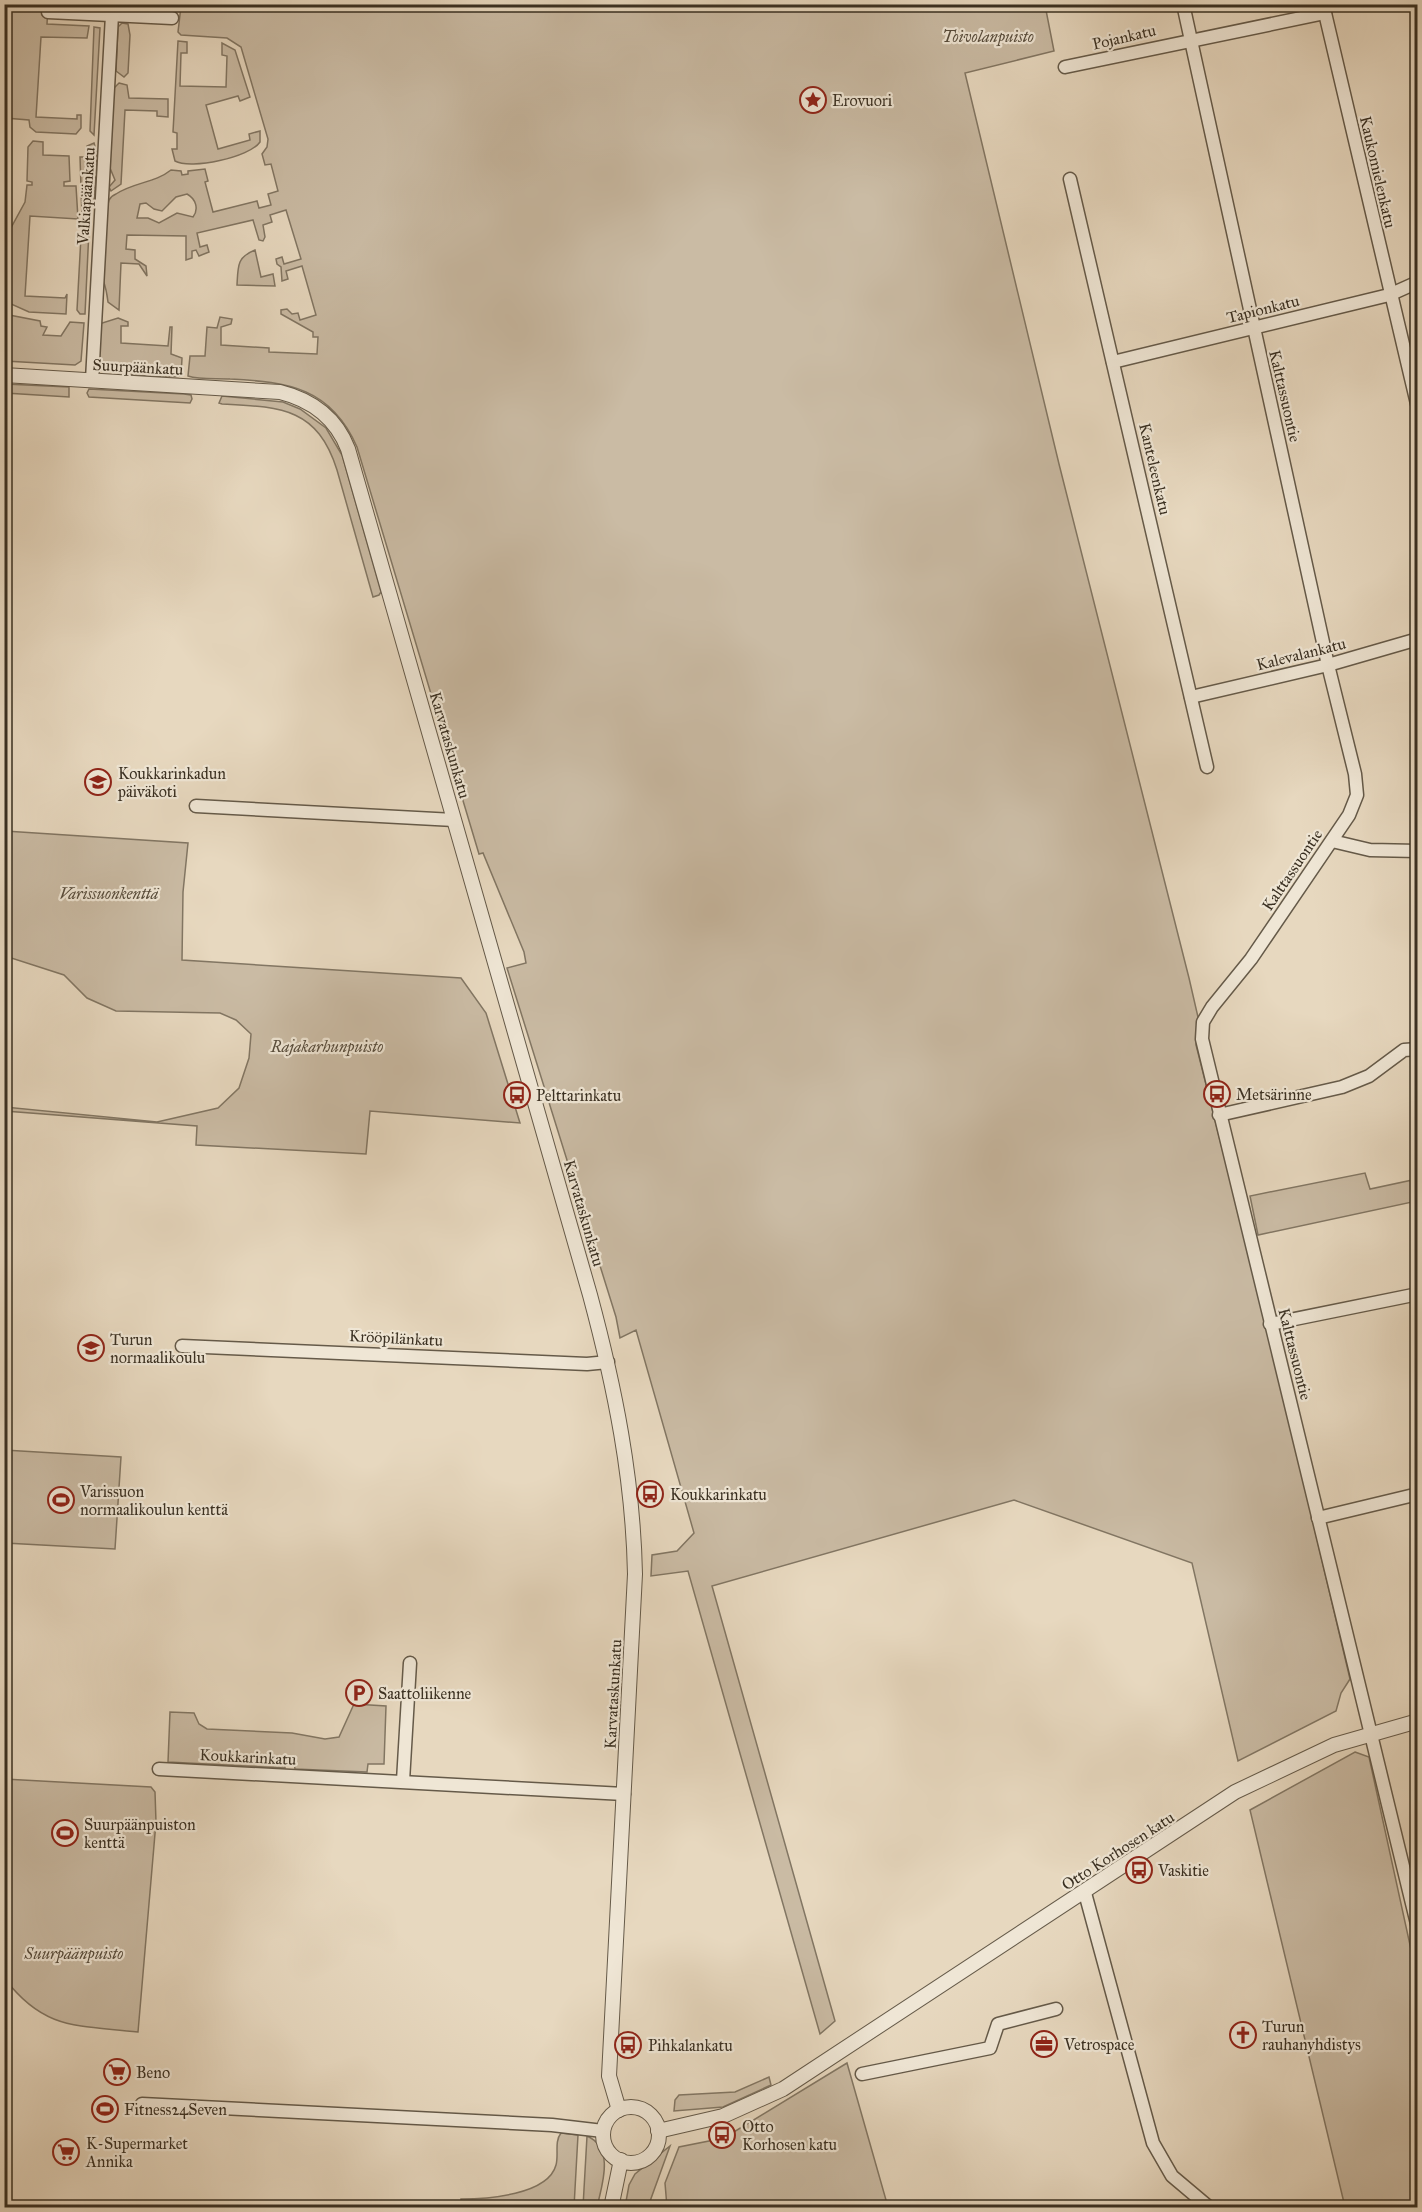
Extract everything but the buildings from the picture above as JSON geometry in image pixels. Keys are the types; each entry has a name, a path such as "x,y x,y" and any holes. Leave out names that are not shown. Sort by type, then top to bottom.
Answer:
{"street":[{"name":"Kalttassuontie","path":"1183,4 1328,665 1355,774 1357,795 1349,815 1332,841 1251,959 1212,1007 1203,1022 1202,1039 1418,1928"},
{"name":"Pojankatu","path":"1065,67 1324,9"},
{"name":"Kaukomielenkatu","path":"1324,9 1389,294 1418,408"},
{"path":"48,12 172,18"},
{"name":"Valkiapäänkatu","path":"92,380 112,15"},
{"name":"Kanteleenkatu","path":"1070,178 1207,767"},
{"name":"Tapionkatu","path":"1113,362 1389,294 1418,282"},
{"name":"Suurpäänkatu","path":"4,375 270,391"},
{"name":"Karvataskunkatu","path":"270,391 291,395 315,406 343,436 355,470 608,1362 627,1455 634,1529 635,1611 609,2076 618,2110"},
{"name":"Kalevalankatu","path":"1191,697 1328,665 1418,639"},
{"path":"196,807 454,820"},
{"path":"1332,841 1370,850 1418,851"},
{"path":"1219,1115 1342,1087 1369,1076 1404,1050 1418,1049"},
{"path":"1270,1324 1418,1294"},
{"name":"Krööpilänkatu","path":"182,1346 587,1364 608,1362"},
{"path":"1318,1518 1418,1494"},
{"path":"404,1781 410,1663"},
{"name":"Otto Korhosen katu","path":"658,2131 723,2116 783,2089 1085,1893 1235,1792 1302,1758 1370,1734 1418,1721"},
{"name":"Koukkarinkatu","path":"159,1769 624,1794"},
{"path":"1085,1893 1153,2143 1172,2176 1210,2208"},
{"path":"862,2074 990,2048 998,2024 1056,2009"},
{"path":"142,2104 552,2126 603,2131"},
{"path":"636,2107 651,2115 658,2131 656,2147 645,2159 629,2162 621,2160 607,2149 603,2131 608,2119 618,2110 636,2107"},
{"path":"611,2208 621,2160"}],"green space":[{"path":"4,5 48,5 47,24 89,26 87,38 41,37 36,117 77,119 77,115 81,115 81,128 76,134 36,132 30,127 29,120 5,118"},
{"name":"Toivolanpuisto","path":"153,5 1045,5 1054,51 965,73 1059,464 1189,978 1198,1017 1196,1045 1263,1310 1350,1679 1341,1693 1336,1711 1238,1761 1192,1563 1014,1500 712,1586 835,2021 820,2034 688,1571 651,1576 652,1555 677,1551 694,1533 636,1330 620,1338 616,1317 507,968 526,963 524,952 483,853 479,854 357,447 334,412 321,400 306,392 289,386 251,380 188,376 190,356 205,356 207,327 217,328 220,317 232,319 231,324 221,327 221,345 269,348 269,352 317,354 318,337 313,337 313,332 281,314 281,310 287,309 292,314 298,313 300,320 316,315 302,266 286,271 288,279 282,281 281,267 277,264 276,259 282,257 284,264 301,259 286,210 270,215 272,222 263,225 265,237 263,241 259,240 253,220 197,233 200,247 207,245 209,252 199,256 196,250 192,251 192,258 186,260 186,236 127,235 126,249 135,250 135,259 146,266 147,276 139,264 121,263 119,310 108,302 103,280 103,266 108,205 114,195 158,178 171,170 181,171 182,175 188,174 188,171 205,169 208,181 205,182 213,212 257,201 259,208 271,205 268,194 278,191 271,164 265,165 262,154 267,147 268,139 241,47 227,38 181,35 178,32 181,6","holes":["187,194 196,208 193,217 177,213 159,223 148,218 137,218 140,204 146,203 162,211 176,197"]},
{"path":"122,23 128,24 130,35 128,73 124,77 116,71 118,27"},
{"path":"94,27 100,28 94,135 90,131"},
{"path":"178,41 187,42 187,53 181,53 180,86 226,87 227,56 222,55 222,43 235,50 250,97 240,101 238,96 206,105 218,149 250,140 249,134 260,131 260,142 245,153 206,163 175,161 172,149 177,149 177,133 173,132"},
{"path":"119,83 127,85 129,98 168,99 168,117 157,116 157,111 125,110 121,184 111,191 109,187 115,180 110,168 112,90"},
{"path":"33,141 43,142 43,155 69,156 70,181 64,182 64,186 76,186 78,219 30,216 25,296 65,298 67,294 66,314 29,312 11,304 5,296 6,237 25,202 27,185 32,185 32,182 27,181 28,147"},
{"path":"94,143 97,154 94,205 90,209 85,314 80,314 77,310 82,218 80,157 86,157 87,146"},
{"path":"255,250 261,277 273,274 275,286 237,285 242,259"},
{"path":"4,314 40,321 41,326 47,327 43,335 61,336 70,322 84,323 81,361 75,365 5,361"},
{"path":"118,318 128,322 128,326 121,326 121,343 168,346 170,327 172,327 171,354 182,358 181,376 127,374 102,366 98,352 99,324"},
{"path":"5,384 69,387 69,397 5,393"},
{"path":"89,389 184,394 191,395 192,399 190,403 89,397 87,393"},
{"path":"222,396 283,402 300,409 326,428 342,455 381,592 379,595 373,597 337,470 329,449 319,434 307,422 294,414 262,407 222,404 219,403"},
{"name":"Rajakarhunpuisto","path":"5,831 188,843 183,892 182,960 461,978 486,1013 520,1123 370,1111 366,1154 196,1145 197,1126 5,1111 5,1107 157,1122 218,1108 239,1088 249,1058 251,1034 236,1020 220,1013 116,1011 87,998 64,975 5,956"},
{"path":"1365,1173 1370,1189 1417,1179 1417,1201 1258,1235 1250,1196"},
{"name":"Varissuon normaalikoulun kenttä","path":"4,1450 121,1457 115,1549 5,1543"},
{"path":"354,1704 386,1706 384,1764 368,1764 367,1772 295,1769 294,1763 285,1763 285,1768 168,1762 170,1712 194,1713 199,1724 207,1729 292,1733 325,1739 339,1737"},
{"path":"1355,1752 1369,1757 1417,1977 1417,2207 1345,2207 1250,1810"},
{"name":"Suurpäänpuisto","path":"4,1779 151,1787 155,1792 156,1822 138,2032 80,2026 49,2017 20,1996 5,1979"},
{"path":"847,2063 888,2207 667,2207 665,2183 679,2147 724,2138"},
{"path":"769,2077 771,2085 723,2107 674,2111 675,2100 679,2095 735,2092"},
{"path":"561,2133 578,2135 574,2207 461,2207 461,2199 515,2193 541,2183 551,2175 556,2165 558,2140"},
{"path":"587,2136 596,2142 604,2158 603,2178 597,2207 583,2207"},
{"path":"670,2146 649,2204 646,2207 625,2207 629,2185 635,2174"}],"place":[{"name":"Erovuori","path":"813,100"},
{"name":"Koukkarinkadun päiväkoti","path":"98,782"},
{"name":"Metsärinne","path":"1217,1094"},
{"name":"Pelttarinkatu","path":"517,1095"},
{"name":"Turun normaalikoulu","path":"91,1348"},
{"name":"Koukkarinkatu","path":"650,1494"},
{"name":"Varissuon normaalikoulun kenttä","path":"61,1500"},
{"name":"Saattoliikenne","path":"359,1693"},
{"name":"Suurpäänpuiston kenttä","path":"65,1833"},
{"name":"Vaskitie","path":"1139,1870"},
{"name":"Turun rauhanyhdistys","path":"1243,2035"},
{"name":"Vetrospace","path":"1044,2044"},
{"name":"Pihkalankatu","path":"628,2045"},
{"name":"Beno","path":"117,2072"},
{"name":"Fitness24Seven","path":"105,2109"},
{"name":"Otto Korhosen katu","path":"722,2135"},
{"name":"K-Supermarket Annika","path":"66,2152"}],"park label":[{"name":"Varissuonkenttä","path":"109,893"}]}
